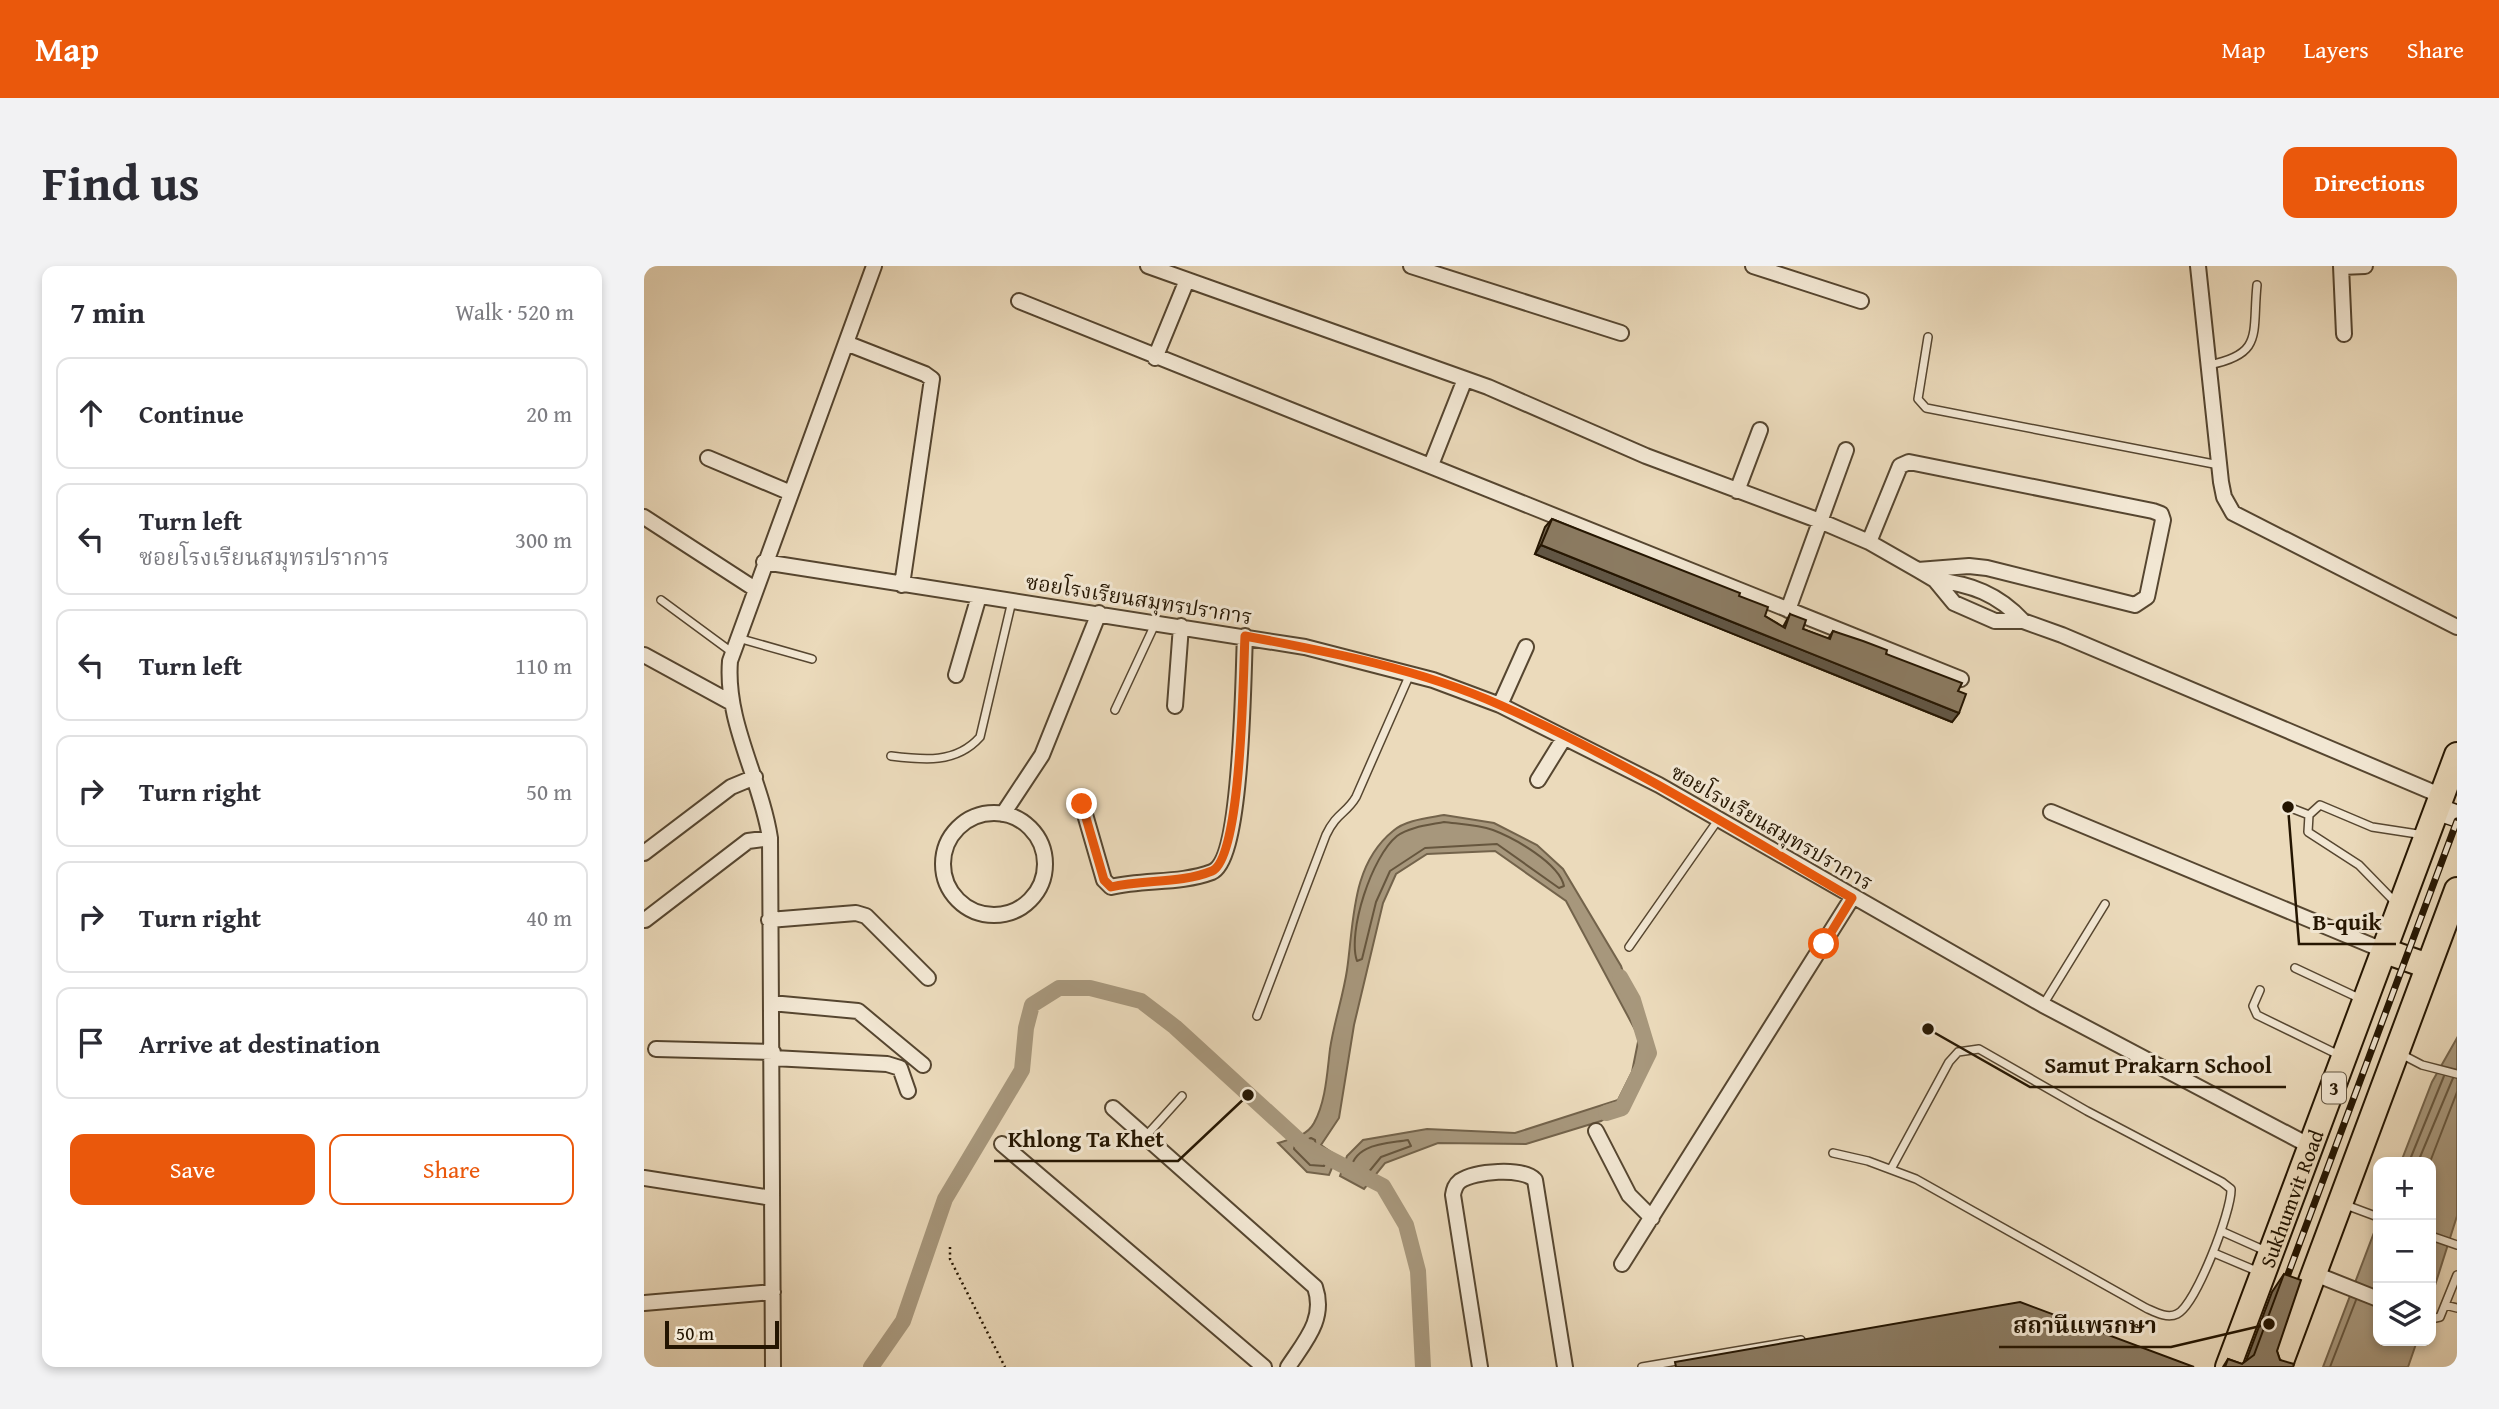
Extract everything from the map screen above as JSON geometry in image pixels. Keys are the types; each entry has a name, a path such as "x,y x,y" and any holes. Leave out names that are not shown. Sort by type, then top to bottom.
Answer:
{"highway":[{"name":"Sukhumvit Road","path":"2228,1367 2427,836 2450,788"},
{"name":"3","path":"2279,1367 2315,1274 2352,1207 2395,1051 2457,890"},
{"path":"2385,951 2428,967"}],"street":[{"path":"773,1367 770,838 728,683 733,653 764,562 874,266"},
{"path":"1148,266 1465,379 1646,456 1820,521 1869,542 1936,580 1967,584 2005,602 2023,621"},
{"path":"1410,266 1621,333"},
{"path":"1753,266 1861,301"},
{"path":"2198,266 2224,497 2233,513 2457,627"},
{"path":"2344,334 2341,266 2365,266"},
{"path":"1155,358 1187,281"},
{"path":"1019,301 1155,358 1431,465 1961,679"},
{"path":"846,344 932,379 902,585"},
{"path":"1431,465 1465,379"},
{"path":"1737,491 1760,430"},
{"path":"1788,610 1846,450"},
{"path":"708,458 791,493"},
{"path":"1869,542 1900,466 1909,462 2153,511 2161,514 2163,520 2147,597 2135,605 1987,568 1969,566 1918,570"},
{"path":"644,517 755,589"},
{"name":"ซอยโรงเรียนสมุทรปราการ","path":"764,562 1245,636 1410,674 1500,705 1659,785 1852,898 2043,1005 2312,1147"},
{"path":"1936,580 1954,603 1995,621 2023,621 2450,788"},
{"path":"956,675 979,596"},
{"path":"1003,814 1042,755 1100,613"},
{"path":"1175,706 1181,626"},
{"path":"1082,804 1104,880 1111,887 1139,880 1169,880 1214,871 1222,863 1237,806 1245,636"},
{"path":"1500,705 1526,647"},
{"path":"644,655 732,703"},
{"path":"1538,780 1564,738"},
{"path":"644,853 731,787 755,777"},
{"path":"2051,811 2385,951"},
{"path":"1003,814 1015,816 1031,827 1042,842 1046,861 1044,880 1035,897 1020,909 1002,915 983,915 965,907 951,894 943,877 942,858 948,839 960,825 977,815 1003,814"},
{"path":"645,920 748,841 770,838"},
{"path":"1622,1264 1852,898"},
{"path":"769,920 856,914 866,916 928,978"},
{"path":"771,1003 858,1012 923,1065"},
{"path":"656,1049 887,1064 900,1068 908,1091"},
{"path":"1113,1108 1315,1287 1319,1300 1318,1322 1288,1367"},
{"path":"1596,1131 1629,1195 1652,1218"},
{"path":"1002,1144 1264,1367"},
{"path":"1480,1367 1453,1195 1455,1185 1462,1179 1517,1170 1535,1180 1565,1367"},
{"path":"644,1178 772,1198"},
{"path":"2315,1274 2373,1297"},
{"path":"644,1303 773,1292"}],"lane":[{"path":"2209,365 2232,360 2245,353 2252,340 2257,285"},
{"path":"1928,337 1918,399 1926,408 2220,465"},
{"path":"661,600 733,653"},
{"path":"891,756 942,759 971,747 980,737 1012,601"},
{"path":"1115,710 1156,622"},
{"path":"738,638 812,659"},
{"path":"1257,1016 1335,815 1350,807 1356,797 1410,674"},
{"path":"2401,909 2359,865 2308,832 2309,815 2320,805 2372,827 2427,836"},
{"path":"2291,808 2309,815"},
{"path":"1629,947 1718,820"},
{"path":"2043,1005 2105,905"},
{"path":"2295,968 2366,1002"},
{"path":"2260,990 2253,1006 2257,1016 2345,1058"},
{"path":"1833,1153 1916,1179 2146,1308 2165,1316 2178,1314 2186,1305 2214,1253 2231,1199 2231,1189 2222,1182 2087,1111 1979,1049 1958,1052 1949,1062 1891,1169"},
{"path":"2395,1051 2422,1065 2457,1074"},
{"path":"1145,1138 1182,1096"},
{"path":"2352,1207 2373,1215"},
{"path":"2221,1231 2267,1264"},
{"path":"2436,1238 2456,1245"},
{"path":"2214,1253 2267,1264"},
{"path":"2436,1318 2440,1317 2457,1275"},
{"path":"2445,1305 2457,1308"},
{"path":"1642,1367 1808,1339"}],"path":[{"path":"950,1247 950,1259 1005,1367"}],"water":[{"path":"1444,815 1494,823 1537,845 1563,869 1621,966 1643,1032 1648,1057 1622,1108 1601,1121 1526,1144 1438,1143 1385,1163 1364,1189 1340,1176 1347,1156 1363,1140 1427,1129 1515,1133 1618,1100 1632,1072 1639,1037 1566,901 1495,851 1427,854 1396,874 1383,903 1354,1025 1339,1118 1321,1145 1337,1156 1329,1175 1307,1172 1278,1143 1307,1131 1314,1123 1321,1106 1347,970 1357,895 1369,860 1379,845 1398,827"},
{"path":"2457,1038 2457,1216 2436,1282 2436,1157 2403,1157 2432,1082"},
{"path":"2373,1235 2373,1346 2415,1346 2408,1367 2323,1367"}],"building":[{"path":"1552,519 1740,593 1739,596 1768,607 1765,616 1785,628 1790,614 1806,620 1803,629 1830,639 1833,631 1863,641 1887,650 1886,654 1962,683 1958,691 1966,694 1959,713 1541,545"},
{"path":"2284,1274 2301,1280 2277,1351 2280,1360 2294,1364 2293,1367 2225,1367 2228,1359 2242,1364 2254,1355"},
{"path":"2020,1302 2194,1367 1676,1367 1675,1362"}],"waterway":[{"path":"1606,1113 1622,1108 1649,1053 1633,1000 1620,977"},
{"path":"871,1367 903,1321 945,1199 1022,1070 1026,1028 1032,1005 1059,988 1090,988 1141,1001 1175,1027 1305,1146 1383,1186 1406,1225 1418,1271 1423,1367"}],"railway":[{"path":"2281,1293 2457,821"}],"place":[{"name":"B-quik","path":"2288,807"},
{"name":"Samut Prakarn School","path":"1928,1029"},
{"name":"Khlong Ta Khet","path":"1248,1095"},
{"name":"สถานีแพรกษา","path":"2269,1324"}],"route":[{"path":"1082,804 1104,880 1111,887 1139,880 1169,880 1214,871 1222,863 1237,806 1245,636 1305,647 1433,680 1500,705 1659,785 1852,898 1824,944"}]}
